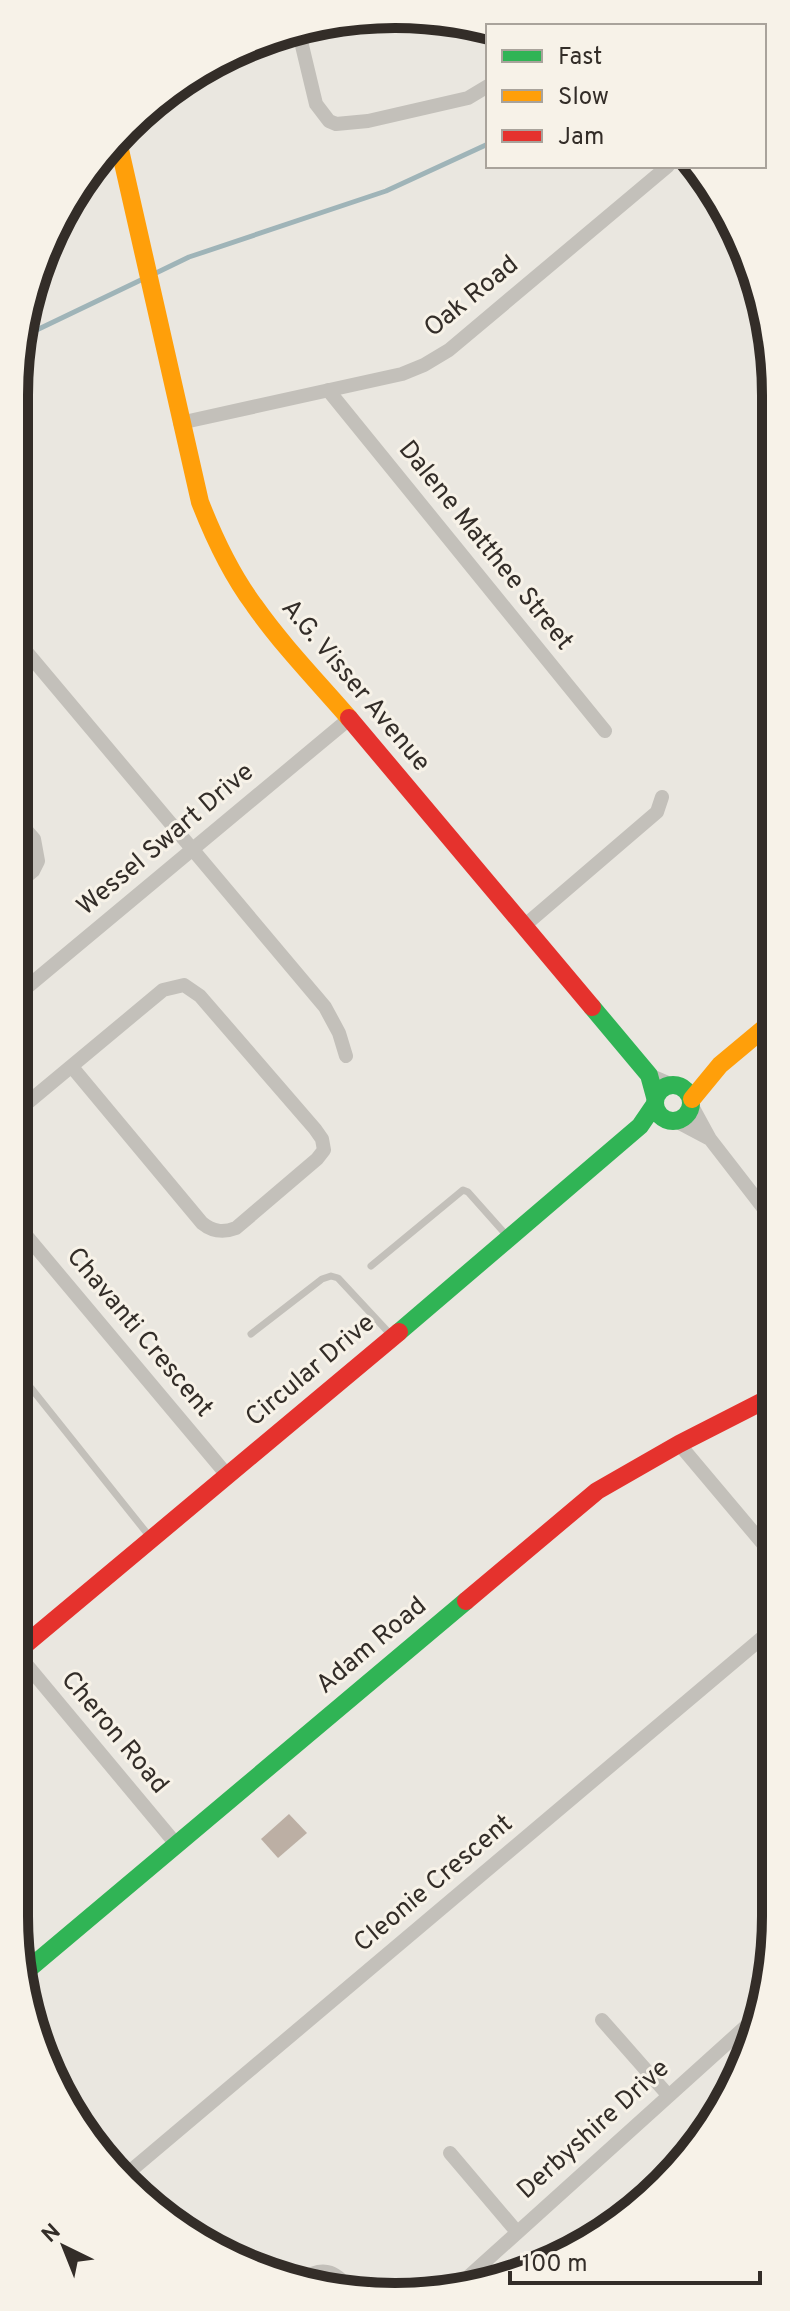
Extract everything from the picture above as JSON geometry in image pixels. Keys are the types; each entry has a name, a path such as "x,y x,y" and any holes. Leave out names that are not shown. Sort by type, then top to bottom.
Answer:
{"street":[{"path":"301,41 316,104 329,121 336,124 368,121 468,98 486,87"},
{"name":"A.G. Visser Avenue","path":"120,152 200,502 216,543 233,574 254,606 649,1075 655,1101"},
{"name":"Oak Road","path":"180,423 402,374 442,355 666,168"},
{"name":"Dalene Matthee Street","path":"328,390 605,731"},
{"path":"28,654 325,1007 339,1033 346,1056"},
{"name":"Wessel Swart Drive","path":"28,986 349,719"},
{"path":"524,926 657,812 662,797"},
{"path":"28,832 34,839 38,861 28,875"},
{"path":"28,1103 163,990 177,985 191,987 315,1129 322,1139 324,1150 236,1228 223,1232 212,1230 202,1223 72,1067"},
{"path":"640,1126 673,1121 689,1113 692,1103 720,1065 762,1030"},
{"path":"710,1139 657,1112 655,1101 659,1091 720,1065"},
{"name":"A.G. Visser Avenue","path":"649,1075 674,1084"},
{"path":"674,1084 687,1090 710,1139 762,1206"},
{"name":"Circular Drive","path":"28,1642 640,1126 655,1101"},
{"name":"Chavanti Crescent","path":"28,1238 227,1475"},
{"name":"Adam Road","path":"31,1967 587,1499 679,1444 762,1402"},
{"path":"679,1444 762,1543"},
{"name":"Cleonie Crescent","path":"130,2171 762,1638"},
{"name":"Cheron Road","path":"28,1668 176,1844"},
{"path":"602,2020 668,2095"},
{"name":"Derbyshire Drive","path":"470,2275 745,2027"},
{"path":"450,2153 517,2232"},
{"path":"311,2273 329,2272 342,2279"}],"lane":[{"path":"371,1266 463,1190 509,1239"},
{"path":"251,1334 322,1279 331,1276 338,1278 392,1337"},
{"path":"31,1388 151,1539"}],"building":[{"path":"289,1814 307,1833 278,1858 261,1839"}],"waterway":[{"path":"156,273 189,257 386,191 486,145"},
{"path":"34,331 143,279"}],"traffic: fast":[{"path":"592,1007 649,1075 655,1097"},
{"path":"673,1085 686,1090 691,1103 686,1116 673,1121 660,1116 655,1103 660,1090 673,1085"},
{"path":"399,1332 640,1126 655,1104"},
{"path":"31,1967 466,1601"}],"traffic: slow":[{"path":"120,151 205,515 230,568 254,605 349,718"},
{"path":"692,1099 720,1065 762,1030"}],"traffic: jam":[{"path":"349,718 592,1007"},
{"path":"28,1642 399,1332"},
{"path":"466,1601 597,1491 762,1402"}]}
